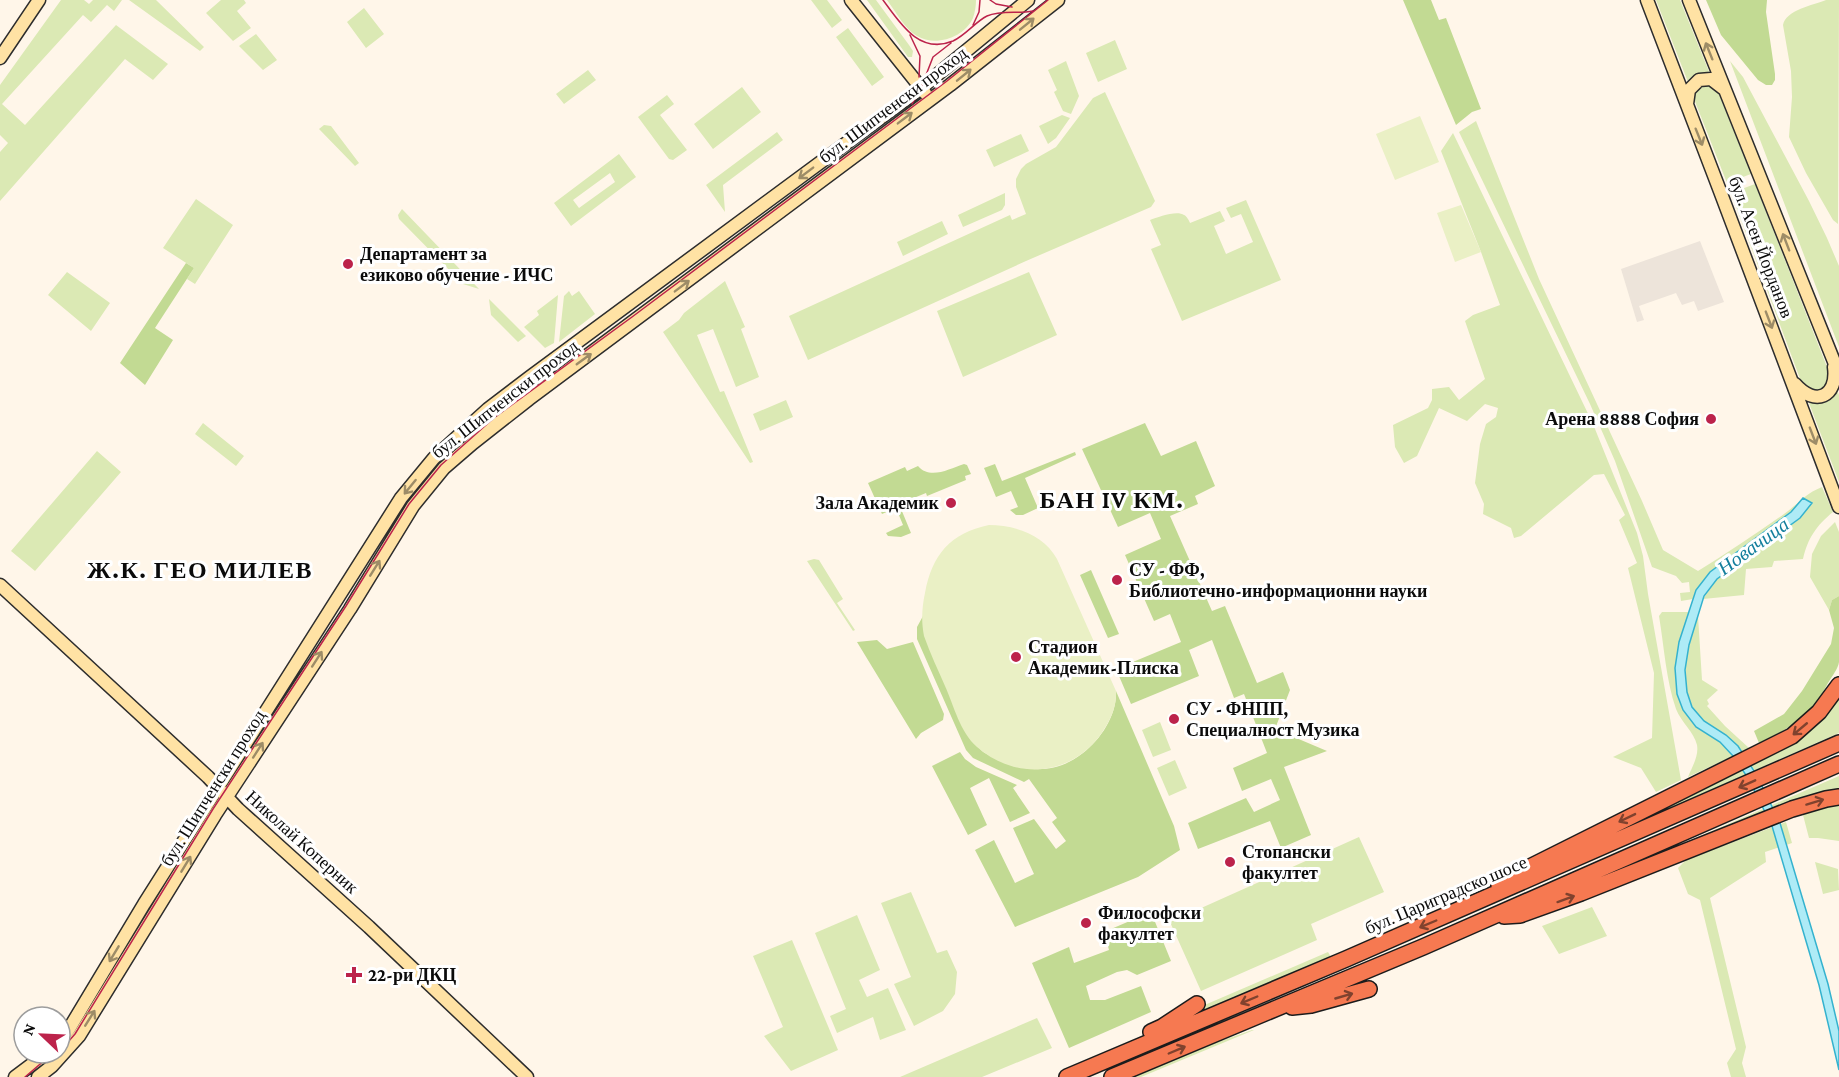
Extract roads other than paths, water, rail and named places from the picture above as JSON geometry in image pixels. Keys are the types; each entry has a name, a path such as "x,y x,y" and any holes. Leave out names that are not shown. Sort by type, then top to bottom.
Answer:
{"highway":[{"path":"1482,900 1508,878 1792,736 1819,712 1839,685"},
{"name":"бул. Цариградско шосе","path":"1065,1077 1482,900 1839,743"},
{"name":"бул. Цариградско шосе","path":"1112,1077 1423,947 1839,764"},
{"path":"1490,918 1520,915 1792,809 1839,797"},
{"path":"1277,1008 1311,1005 1369,988"},
{"path":"1065,1077 1102,1053 1162,1027 1197,1004"}],"main road":[{"path":"0,58 39,0"},
{"path":"851,0 930,100"},
{"name":"бул. Шипченски проход","path":"38,1077 52,1066 79,1036 222,793 401,498 434,458 470,424 530,377 921,88 1028,0"},
{"name":"бул. Шипченски проход","path":"72,1024 144,904 350,609 412,507 444,468 472,442 930,100 1058,0"},
{"name":"бул. Асен Йорданов","path":"1647,0 1839,507"},
{"name":"бул. Асен Йорданов","path":"1689,0 1836,369"},
{"path":"1687,105 1689,90 1699,80 1710,79 1725,89"},
{"path":"1792,381 1807,396 1822,396 1834,384 1836,369"},
{"name":"Николай Коперник","path":"0,585 156,728 222,793 369,927 527,1077"},
{"path":"15,1077 32,1065"}],"water":[{"name":"Новачица","path":"1803,498 1812,503 1800,518 1717,579 1704,596 1689,645 1685,670 1687,692 1692,707 1704,721 1738,746 1756,774 1780,823 1828,984 1839,1031 1839,1070 1819,985 1772,826 1748,778 1733,756 1720,742 1696,727 1683,710 1677,694 1675,668 1679,642 1696,590 1710,572 1791,512"}],"tram line":[{"path":"883,0 904,27 920,40 930,44 953,41 992,14 1033,11"},
{"path":"973,25 979,12 980,0"},
{"path":"990,0 996,4 1012,7"},
{"path":"72,1037 213,809 346,606 409,504 441,465 495,417 947,81 1048,0"},
{"path":"910,35 920,56 919,77"},
{"path":"912,104 933,57 951,43"},
{"path":"25,1077 39,1065"}],"place":[{"name":"Департамент за езиково обучение - ИЧС","path":"348,264"},
{"name":"Арена 8888 София","path":"1711,419"},
{"name":"Зала Академик","path":"951,503"},
{"name":"СУ - ФФ, Библиотечно-информационни науки","path":"1117,580"},
{"name":"Стадион Академик-Плиска","path":"1016,657"},
{"name":"СУ - ФНПП, Специалност Музика","path":"1174,719"},
{"name":"Стопански факултет","path":"1230,862"},
{"name":"Философски факултет","path":"1086,923"},
{"name":"22-ри ДКЦ","path":"354,975"}],"district":[{"name":"БАН IV КМ.","path":"1112,499"},
{"name":"Ж.К. ГЕО МИЛЕВ","path":"200,569"}]}
